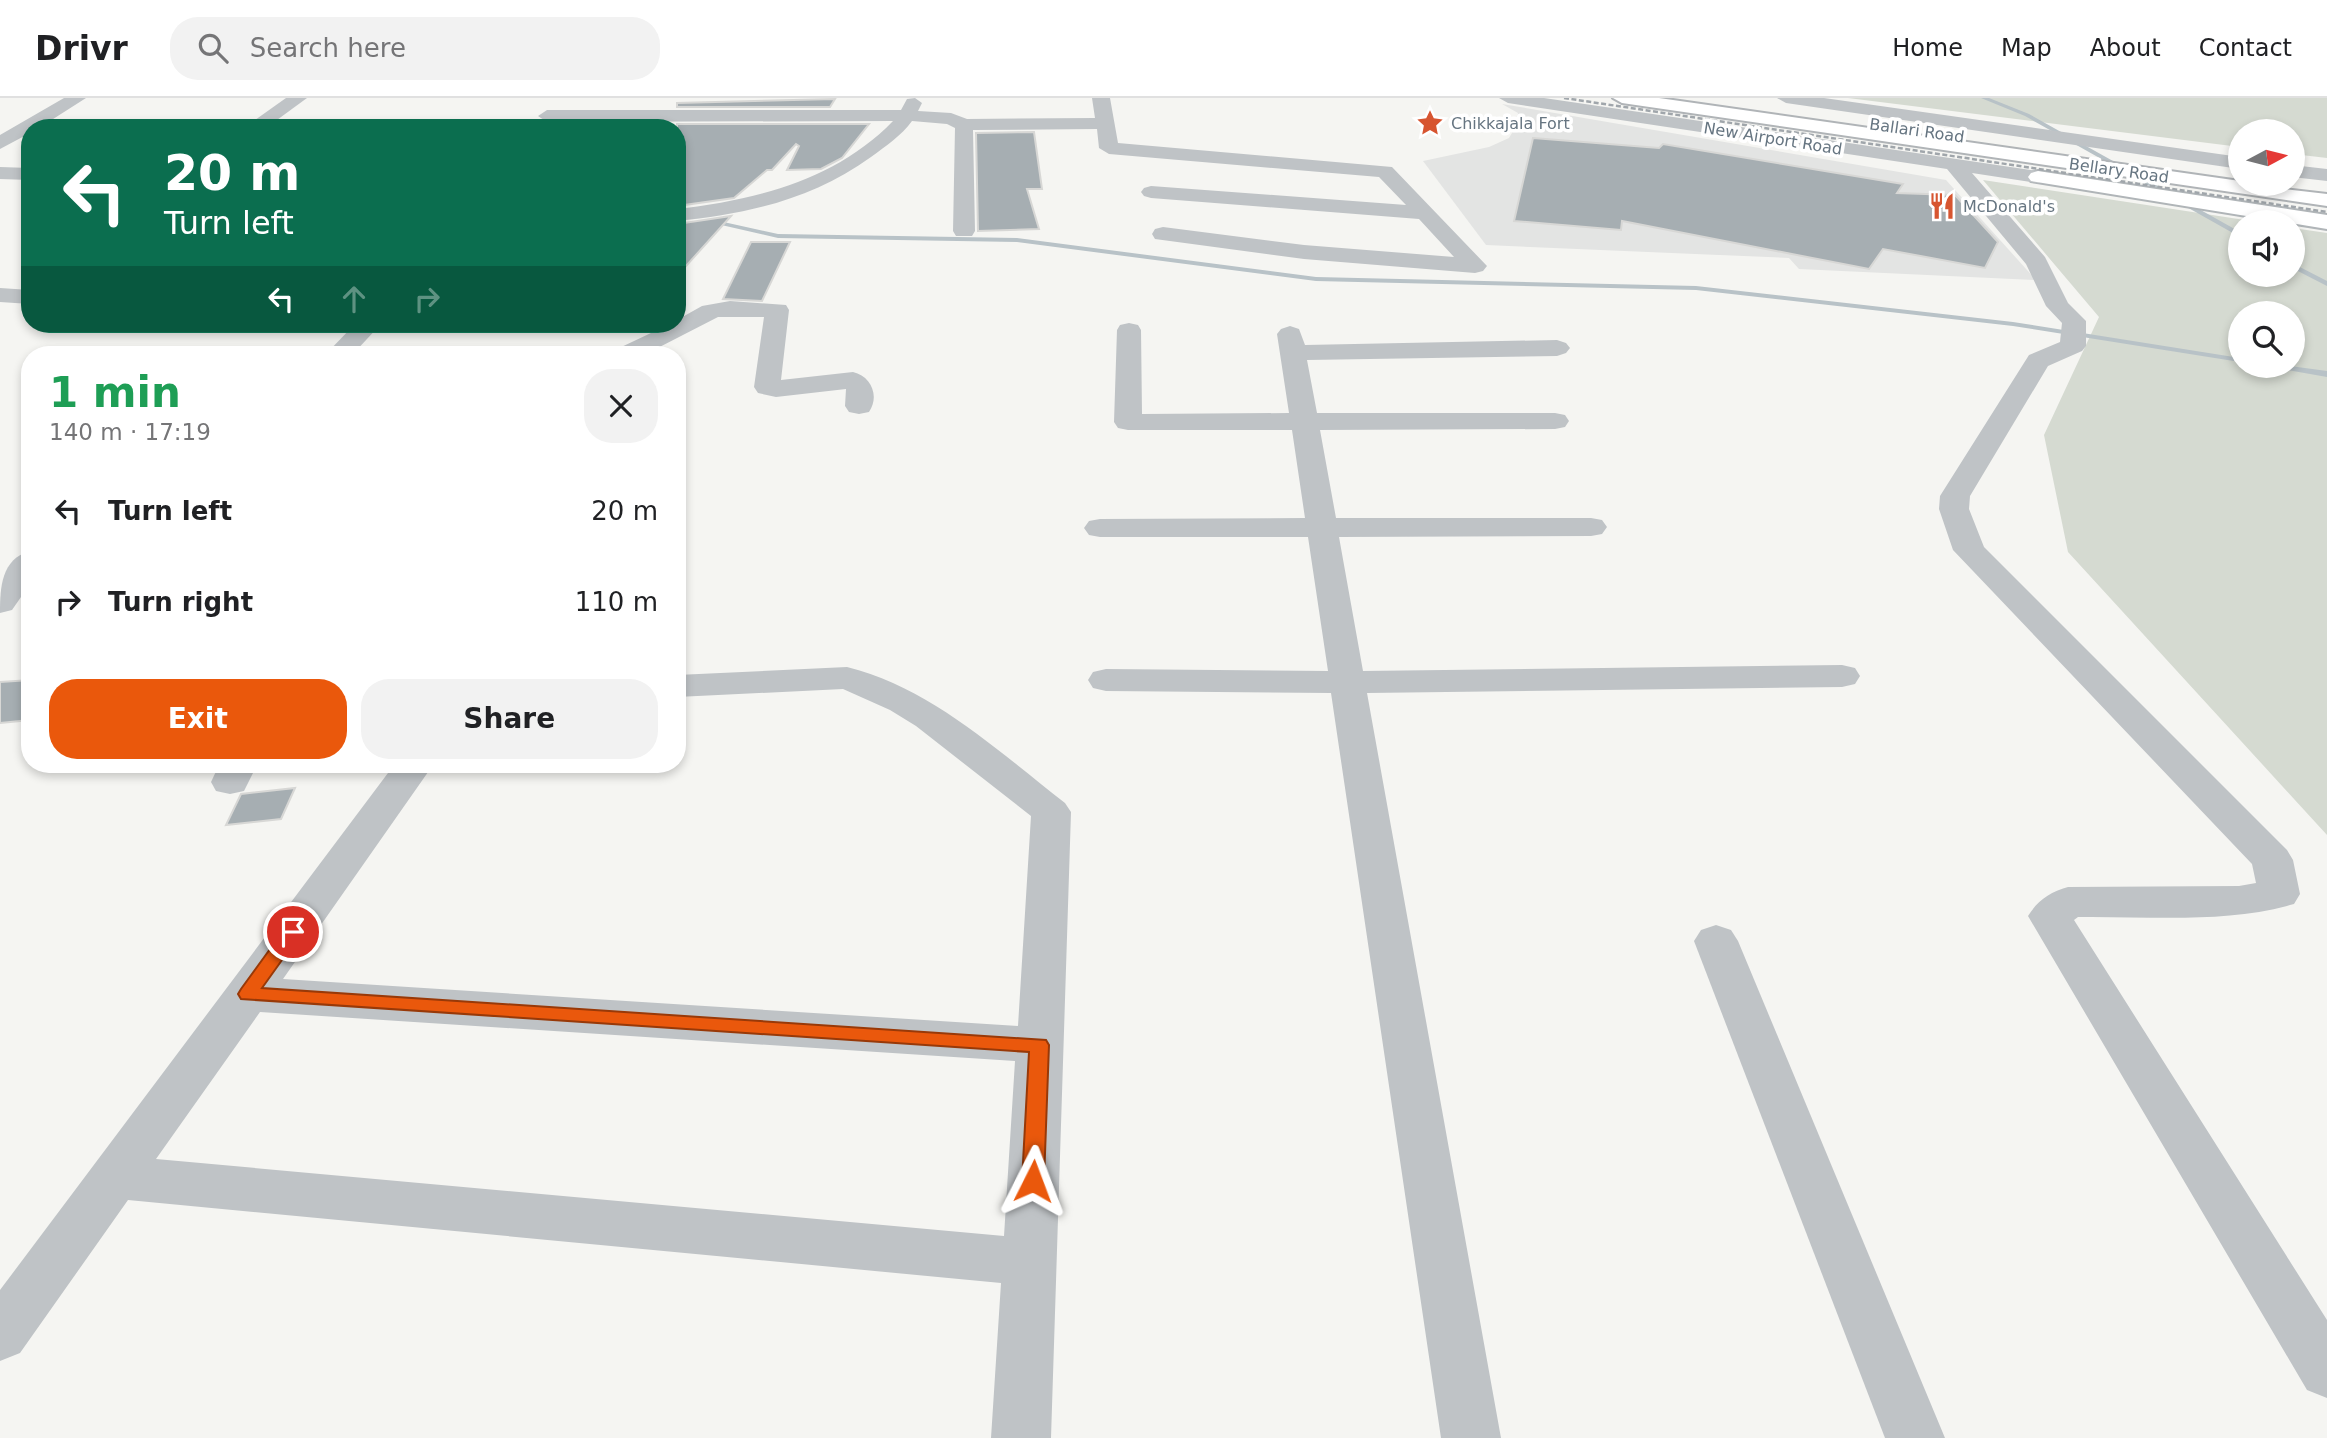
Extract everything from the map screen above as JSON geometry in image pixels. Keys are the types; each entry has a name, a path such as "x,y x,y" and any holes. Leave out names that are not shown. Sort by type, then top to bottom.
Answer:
{"main road":[{"name":"Ballari Road","path":"1622,98 2087,154 2112,163"},
{"name":"Ballari Road","path":"1695,98 1910,134"},
{"name":"Bellary Road","path":"1910,134 2044,169 2112,163 2327,200"},
{"path":"2064,136 2139,167"},
{"name":"Bellary Road","path":"2139,167 2228,174"},
{"path":"2044,169 2161,196 2327,222"},
{"path":"2305,184 2327,187"}],"street":[{"path":"41,119 77,98"},
{"path":"266,119 298,98"},
{"path":"545,119 556,98"},
{"path":"1101,98 1110,148 1385,171 1475,266 1304,251 1163,234"},
{"name":"New Airport Road","path":"1508,98 1954,165 2044,169"},
{"path":"1786,98 2228,161"},
{"path":"617,119 911,107 964,125 1106,123"},
{"path":"686,214 729,210 772,201 818,182 895,132 911,107"},
{"path":"964,125 964,231"},
{"path":"0,143 21,131"},
{"path":"1954,165 2037,262 2058,306 2074,321 2073,346 2038,361 1955,496 1954,509 1969,550 2272,860 2279,894 2239,901 2068,902 2050,916 2327,1371"},
{"path":"2305,172 2327,175"},
{"path":"0,173 21,174"},
{"path":"1151,192 1425,213"},
{"path":"0,295 21,297"},
{"path":"686,304 710,310 777,310 767,387 776,389 853,380 859,386 859,406"},
{"path":"686,325 710,310"},
{"path":"1129,330 1128,422 1555,421"},
{"path":"347,346 360,333"},
{"path":"644,346 672,333"},
{"path":"1471,1438 1291,344 1557,348"},
{"path":"1100,528 1591,527"},
{"path":"0,603 21,574"},
{"path":"1106,680 1347,681 1842,676"},
{"path":"686,686 847,678 873,686 912,707 974,751 1051,812 1021,1438"},
{"path":"0,1335 408,773"},
{"path":"1716,941 1915,1438"},
{"path":"247,994 1040,1045"},
{"path":"115,1177 1029,1262"}],"shaded area":[{"path":"1848,98 2327,98 2327,158 2305,155 2305,119 2228,119 2228,146"},
{"path":"1502,104 1946,180 2036,280 1799,269 1789,258 1486,245 1423,161 1489,147 1509,138 1516,126 1518,113"},
{"path":"1983,180 2228,217 2228,287 2305,287 2305,230 2327,233 2327,835 2068,552 2044,435 2099,317"}],"building":[{"path":"835,99 830,107 677,107 677,103"},
{"path":"686,124 869,124 842,158 821,169 787,170 799,146 796,144 772,170 767,170 734,198 686,205"},
{"path":"1034,132 1042,189 1027,189 1039,229 978,231 976,133"},
{"path":"1533,138 1659,148 1663,144 1903,184 1897,193 1955,195 1998,242 1985,268 1883,249 1869,269 1622,221 1621,230 1514,221"},
{"path":"731,216 686,266 686,223"},
{"path":"751,242 790,242 762,301 723,299"},
{"path":"21,681 21,721 0,723 0,682"},
{"path":"295,788 281,819 226,825 241,794"}],"waterway":[{"path":"1984,98 2027,115 2228,228"},
{"path":"719,223 778,236 1017,240 1316,279 1696,288 2013,324 2228,358"},
{"path":"2305,272 2327,284"},
{"path":"2305,371 2327,374"}],"railway":[{"path":"1564,98 2327,212"}],"place":[{"name":"Chikkajala Fort","path":"1430,123"},
{"name":"McDonald's","path":"1942,206"}],"route":[{"path":"293,932 247,994 1040,1045 1033,1181"}]}
